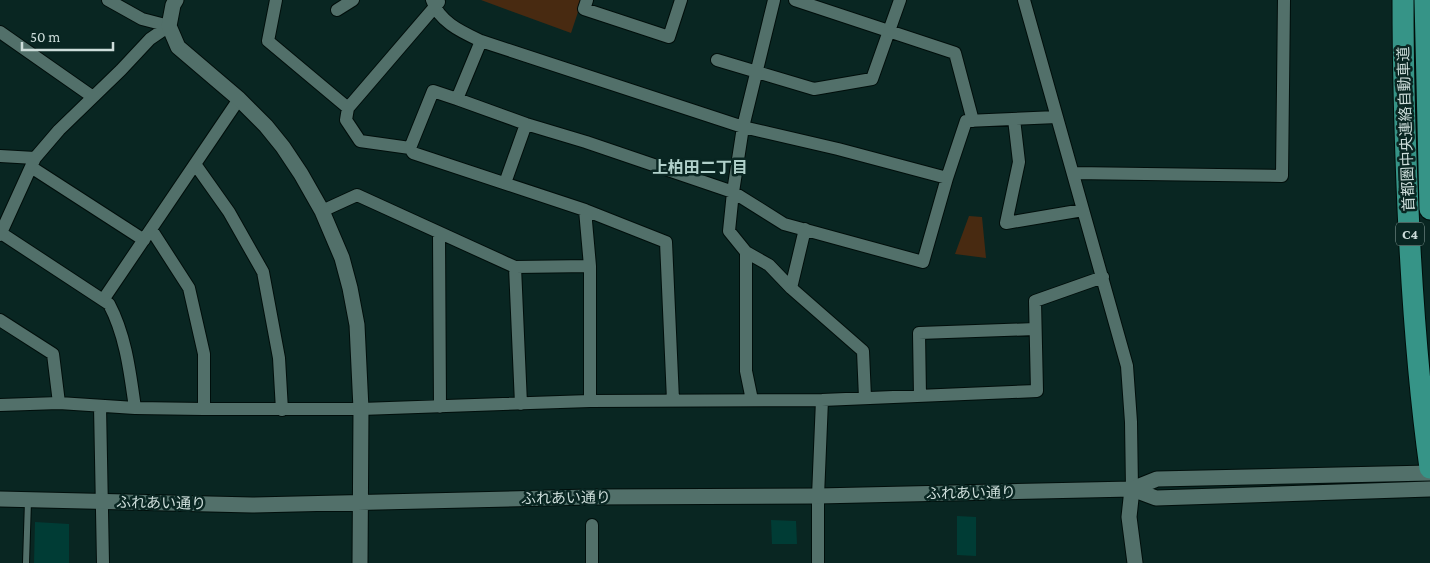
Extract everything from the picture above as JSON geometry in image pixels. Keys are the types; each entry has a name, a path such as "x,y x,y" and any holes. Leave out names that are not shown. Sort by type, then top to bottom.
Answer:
{"highway":[{"name":"首都圏中央連絡自動車道","path":"1404,0 1404,85 1410,244 1417,350 1430,468"},
{"name":"首都圏中央連絡自動車道","path":"1425,0 1430,208"}],"street":[{"path":"108,0 142,19 169,26"},
{"path":"176,0 172,5 169,26 178,47 239,100 266,126 283,147 322,211 342,258 356,325 360,409 360,563"},
{"path":"276,0 268,41 348,108"},
{"path":"337,10 353,0"},
{"path":"587,0 584,9 669,38 681,0"},
{"path":"774,0 743,127 729,231 746,252 769,264 791,288 863,351 865,398"},
{"path":"795,0 955,53 973,121"},
{"path":"717,60 814,89 872,80 900,0"},
{"path":"1024,0 1127,366 1131,422 1132,489 1129,517 1135,563"},
{"path":"1073,174 1282,176 1284,0"},
{"path":"673,400 666,242 585,210 413,153 410,148 360,141 346,120 348,108 435,2 456,30 481,41 743,127 838,149 947,178"},
{"path":"135,408 126,348 116,317 109,304 1,234 33,162 59,130 150,40 169,26"},
{"path":"0,32 93,97"},
{"path":"457,99 481,41"},
{"path":"410,148 433,91 526,124 586,142 733,192 784,224 923,262 947,178 966,121 1057,117"},
{"path":"103,300 239,100"},
{"path":"1014,119 1019,162 1006,224 1083,210"},
{"path":"506,183 526,124"},
{"path":"0,156 33,162 148,234 189,288 204,354 204,410"},
{"path":"195,164 229,212 263,272 279,358 282,410"},
{"path":"322,211 357,195 515,267 590,266"},
{"path":"585,210 590,266 590,401"},
{"path":"791,288 805,230"},
{"path":"439,232 440,407"},
{"path":"746,252 746,371 752,400"},
{"path":"515,267 521,404"},
{"path":"0,405 60,403 204,410 360,409 590,401 822,400 1037,391 1035,301 1103,278"},
{"path":"0,320 53,354 60,403"},
{"path":"920,396 919,333 1036,329"},
{"path":"818,563 818,496 822,400"},
{"path":"100,406 103,563"},
{"name":"ふれあい通り","path":"0,499 252,504 580,497 818,496 1132,489 1157,479 1430,473"},
{"name":"ふれあい通り","path":"1132,489 1156,498 1430,489"},
{"path":"592,525 592,563"}],"lane":[{"path":"26,563 28,500"}],"shaded area":[{"path":"481,0 582,0 571,33"},
{"path":"969,216 982,217 986,258 955,254"}],"building":[{"path":"957,516 976,517 976,556 957,555"},
{"path":"771,520 796,521 797,544 772,544"},
{"path":"35,522 69,524 69,563 34,563"}],"district":[{"name":"上柏田二丁目","path":"700,167"}]}
